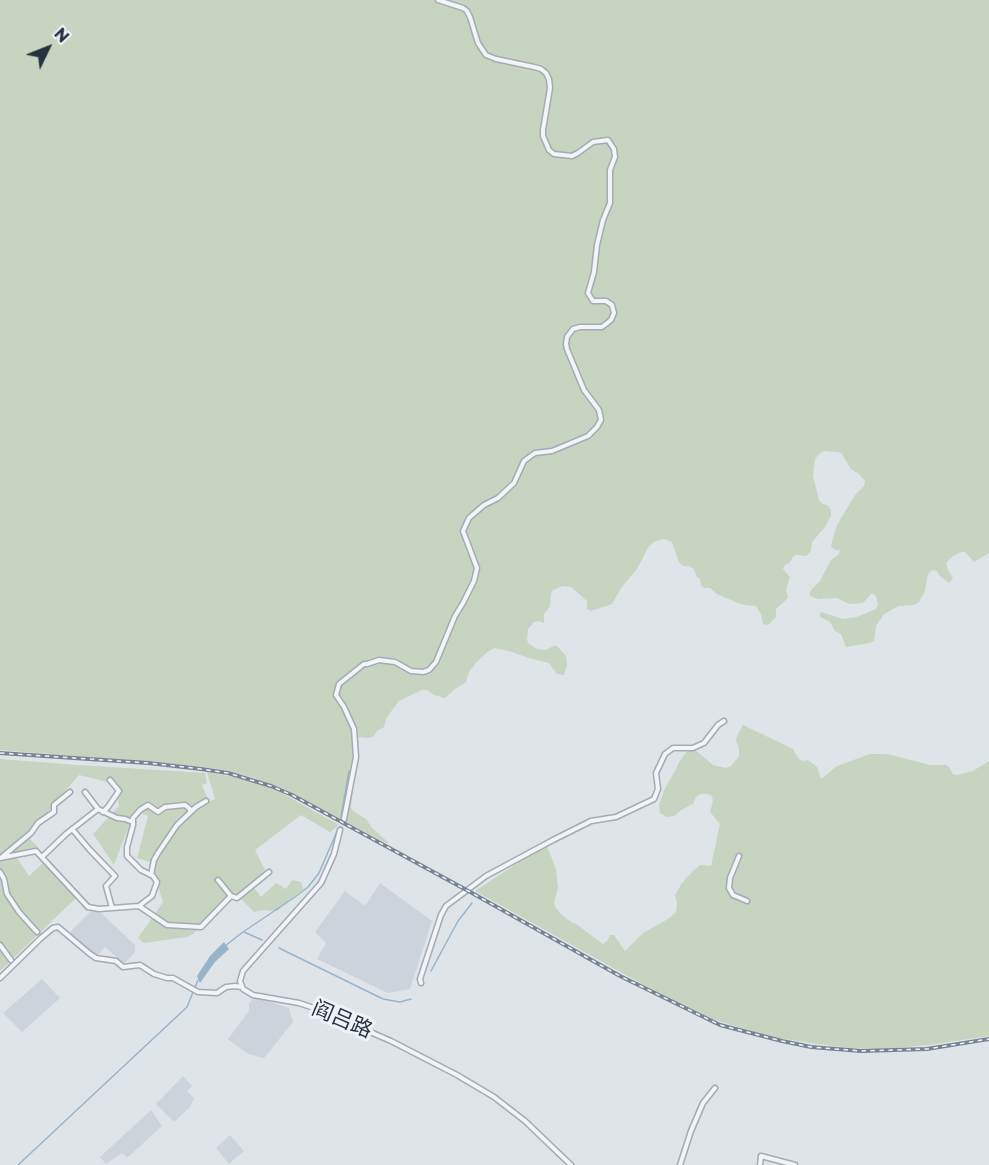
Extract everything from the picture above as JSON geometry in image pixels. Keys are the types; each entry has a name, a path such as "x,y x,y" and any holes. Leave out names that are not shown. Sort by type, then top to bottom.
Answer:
{"street":[{"path":"344,819 356,757 354,729 336,695 339,684 364,664 379,660 395,662 411,671 423,672 436,662 455,616 474,581 477,568 463,531 469,518 484,505 498,498 514,483 524,461 535,453 552,451 588,436 601,420 599,410 584,390 566,344 573,329 602,327 611,320 614,313 612,305 606,301 593,301 588,293 603,220 610,203 610,171 615,157 614,149 608,140 593,142 572,156 554,154 549,150 543,136 550,88 546,73 541,69 502,61 486,55 478,43 467,11 438,0"},
{"path":"421,983 420,979 446,906 493,872 553,840 591,821 616,817 654,800 658,789 656,773 665,754 673,748 693,748 704,743 724,721"},
{"path":"42,857 72,829 108,807 119,791 110,780"},
{"path":"1,857 32,832 38,823 54,812 54,805 70,792"},
{"path":"85,792 100,811 133,822"},
{"path":"151,875 158,853 177,825 206,801"},
{"path":"1,857 36,850 88,907 99,909 139,906 152,896 157,882 127,856 127,847 134,825 133,818 148,805 158,812 165,807 185,805 190,812"},
{"path":"72,829 115,876 106,886 112,908"},
{"path":"0,978 40,938 58,927 96,958 116,961 123,967 140,965 154,974 173,978 198,992 217,993 226,987 242,987 240,979 243,971 321,883 334,854 340,830"},
{"path":"739,856 730,878 729,888 733,895 747,901"},
{"path":"0,872 7,894 37,932"},
{"path":"218,880 231,896 237,898 269,872"},
{"path":"139,906 167,926 201,927 231,896"},
{"path":"0,945 10,960"},
{"name":"阎吕路","path":"242,987 253,995 299,1003 322,1011 391,1041 457,1075 494,1097 518,1115 571,1165"},
{"path":"680,1165 703,1103 715,1088"},
{"path":"760,1165 761,1156 795,1165"}],"shaded area":[{"path":"380,883 432,921 410,989 388,993 317,959 326,943 315,932 345,891 365,906"},
{"path":"91,911 101,913 135,945 135,952 124,964 105,947 99,954 93,954 70,932"},
{"path":"42,979 60,998 22,1032 3,1013"},
{"path":"255,997 289,1008 293,1022 264,1058 248,1054 228,1039 249,1011 249,1003"},
{"path":"183,1076 192,1086 187,1091 194,1098 190,1107 174,1122 156,1104"},
{"path":"151,1110 162,1126 127,1158 122,1153 106,1164 100,1157"},
{"path":"230,1135 244,1151 229,1164 216,1148"}],"green space":[{"path":"0,0 989,0 989,553 974,562 965,552 953,556 946,563 953,578 949,583 937,571 932,570 928,574 925,591 919,602 914,605 899,606 884,614 876,626 874,641 846,647 841,634 835,631 830,622 819,616 821,612 843,619 857,617 876,609 878,605 876,596 872,593 863,603 851,604 837,598 819,599 809,594 820,581 831,560 839,554 840,550 831,547 837,525 855,495 864,486 865,481 851,469 842,454 824,451 815,459 813,476 819,500 831,510 831,516 812,542 811,551 806,556 796,555 784,566 783,569 790,577 786,590 788,598 776,609 776,617 768,625 763,624 756,606 738,603 717,594 710,588 704,588 694,569 683,566 679,562 672,542 664,539 656,541 649,546 637,569 621,588 612,604 591,611 587,609 587,601 571,587 563,586 553,590 550,606 544,614 544,623 534,622 528,629 527,640 537,649 545,650 557,646 566,656 567,666 564,675 557,674 549,663 494,648 475,664 466,682 445,698 422,690 399,701 387,717 384,727 378,730 373,737 357,737 351,808 366,819 372,828 389,843 284,789 225,770 0,750"},
{"path":"743,725 793,749 802,761 808,760 817,767 821,779 837,766 870,754 887,754 930,765 946,765 953,774 957,775 973,771 989,761 989,1036 882,1049 852,1048 767,1036 709,1018 667,998 475,891 527,857 526,853 545,842 556,870 558,888 554,903 556,908 571,922 603,944 610,935 614,935 625,951 643,933 676,912 675,895 691,873 700,865 711,866 720,824 710,812 712,796 700,794 693,804 674,816 667,817 660,813 659,805 664,790 688,750 694,749 713,765 726,768 731,766 739,756 736,740"},
{"path":"0,759 205,773 207,783 202,785 209,802 215,799 207,772 234,777 271,787 339,825 330,832 301,815 255,850 265,870 251,884 261,897 276,883 286,889 292,880 301,882 303,889 277,911 254,912 237,895 232,894 193,934 187,937 144,943 138,938 163,902 150,862 137,858 148,816 135,810 114,865 93,834 119,806 115,784 79,775 50,809 30,839 39,848 0,856"},
{"path":"17,858 29,876 44,862 76,898 0,971 0,861"}],"water":[{"path":"224,942 229,949 215,962 200,983 197,976 210,956"}],"waterway":[{"path":"341,817 349,771"},
{"path":"225,946 308,887 319,873 338,829"},
{"path":"431,971 458,921 472,903"},
{"path":"244,932 262,940"},
{"path":"279,948 383,999 400,1002 411,999"},
{"path":"18,1165 187,1007 198,980"}],"tunnel":[{"path":"340,830 344,819"}],"railway":[{"path":"0,753 201,769 228,773 271,786 292,795 620,976 720,1025 811,1047 861,1051 927,1049 989,1039"}]}
